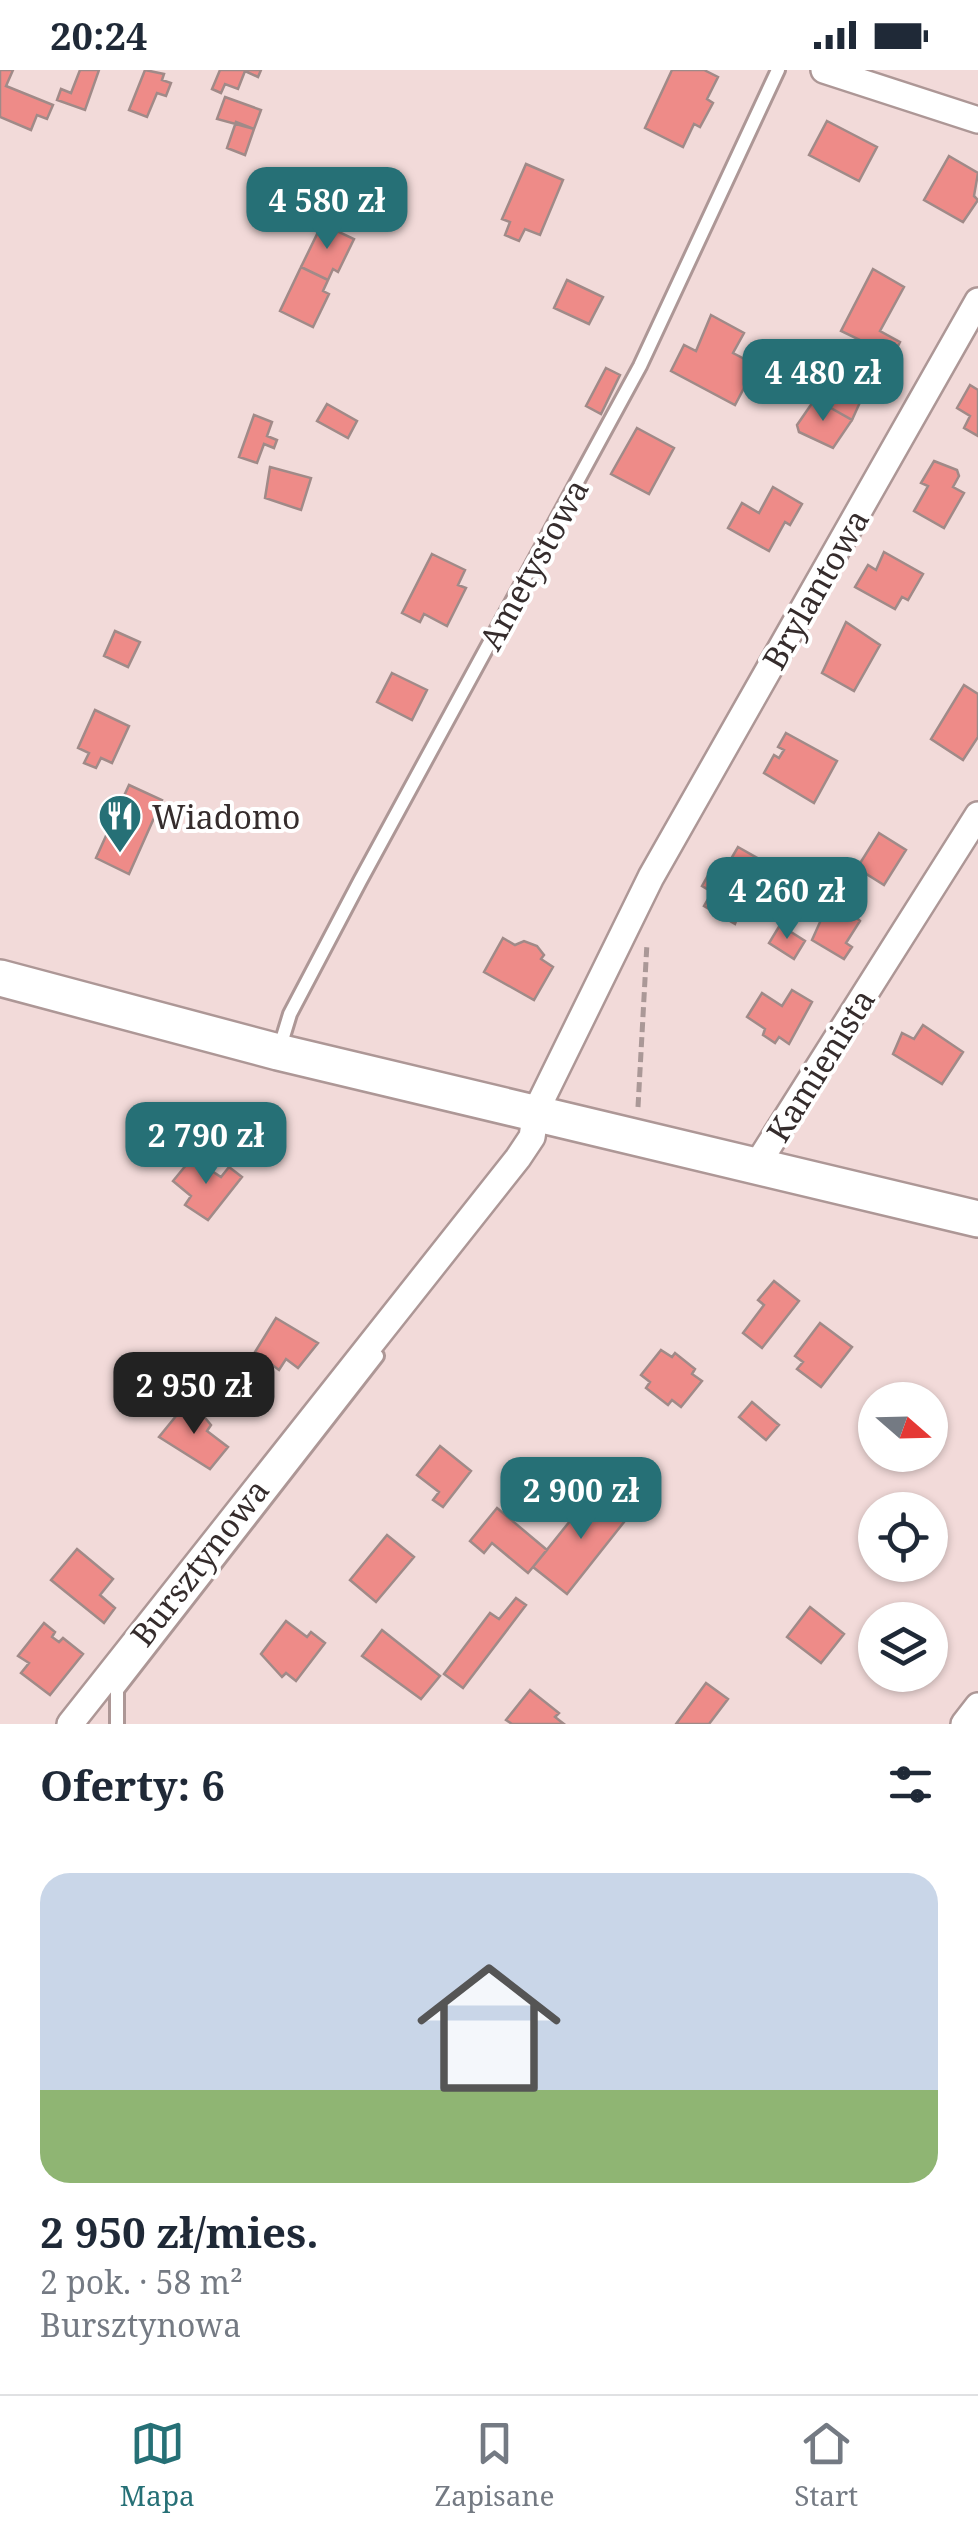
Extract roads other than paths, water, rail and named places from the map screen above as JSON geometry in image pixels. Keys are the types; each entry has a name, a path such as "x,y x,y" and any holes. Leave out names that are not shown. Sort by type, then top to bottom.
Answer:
{"street":[{"path":"824,70 978,120"},
{"name":"Brylantowa","path":"548,1114 651,877 978,301"},
{"name":"Kamienista","path":"758,1164 978,814"},
{"path":"0,978 278,1052 978,1219"},
{"name":"Bursztynowa","path":"70,1724 518,1158 548,1114"},
{"path":"964,1724 978,1706"}],"lane":[{"name":"Ametystowa","path":"278,1052 299,997 640,366 778,70"},
{"path":"117,1724 118,1690 548,1114"}],"place":[{"name":"Wiadomo","path":"120,854"}]}
